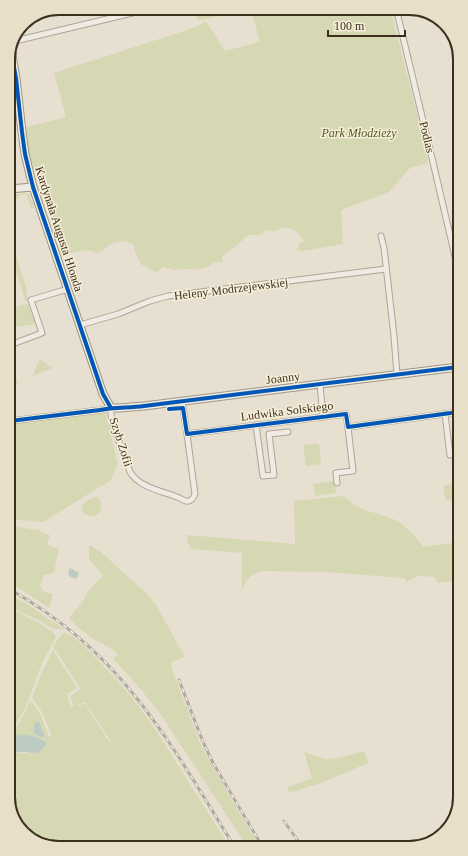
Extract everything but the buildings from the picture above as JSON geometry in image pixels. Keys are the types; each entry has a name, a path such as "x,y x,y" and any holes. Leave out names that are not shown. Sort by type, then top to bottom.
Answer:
{"street":[{"path":"19,40 124,15"},
{"name":"Podlas","path":"398,15 436,171 453,248"},
{"name":"Kardynała Augusta Hlonda","path":"15,75 25,154 33,186 102,394 112,408"},
{"path":"15,188 33,186"},
{"path":"381,236 384,248 397,375"},
{"name":"Heleny Modrzejewskiej","path":"80,325 118,314 150,301 168,296 386,269"},
{"path":"15,343 42,333 32,300 68,290"},
{"name":"Joanny","path":"112,408 130,408 453,368"},
{"path":"320,384 323,417"},
{"path":"182,401 187,434"},
{"path":"15,420 112,408"},
{"name":"Szyb Zofii","path":"112,408 111,415 113,425 130,472 133,476 137,481 186,501 191,500 195,494 187,434"},
{"path":"338,483 336,473 354,470 348,426 453,413"},
{"name":"Ludwika Solskiego","path":"187,434 346,414 348,426"},
{"path":"445,414 450,455 453,455"},
{"path":"256,425 263,476 274,475 269,434 288,432"}],"green space":[{"path":"195,15 224,15 198,20"},
{"name":"Park Młodzieży","path":"252,15 392,15 425,145 428,163 410,168 389,192 341,210 343,244 302,251 297,249 300,242 304,242 304,240 298,233 290,228 283,228 274,231 267,230 259,235 249,235 222,257 223,262 215,262 208,267 194,270 174,270 163,267 159,271 155,272 142,265 136,255 133,244 125,241 108,245 105,249 97,253 88,250 61,255 44,194 28,153 23,128 66,117 54,73 184,31 206,21 225,51 260,42"},
{"path":"26,193 30,195 34,208 31,209 26,194 18,196 19,198 15,199 15,194"},
{"path":"15,253 26,287 28,301 25,301 15,268"},
{"path":"28,304 36,324 15,327 15,307"},
{"path":"40,359 53,368 32,376"},
{"path":"15,375 18,383 15,384"},
{"path":"105,412 118,464 111,480 43,522 15,519 15,423"},
{"path":"319,444 321,464 306,466 303,445"},
{"path":"334,481 336,493 315,496 313,484"},
{"path":"453,484 453,501 446,500 444,485"},
{"path":"344,496 353,504 362,509 398,521 414,535 423,547 453,543 453,582 438,583 435,578 423,576 414,578 407,582 404,578 326,572 263,571 250,577 242,589 242,553 191,549 188,543 187,535 295,544 294,501"},
{"path":"94,497 99,498 101,509 99,514 90,516 82,511 82,506"},
{"path":"15,527 39,530 42,533 50,535 47,545 59,549 54,572 48,575 44,574 40,585 43,591 53,594 49,608 15,586"},
{"path":"89,545 101,552 148,595 156,605 185,657 171,662 173,672 201,746 256,841 244,841 161,715 139,687 113,659 118,654 102,643 93,639 70,620 70,617 84,600 89,590 103,576 89,559"},
{"path":"15,597 64,629 53,629 15,609"},
{"path":"15,611 39,623 53,632 56,637 42,663 25,709 15,725"},
{"path":"64,632 75,638 119,682 159,735 226,841 56,841 45,839 34,834 24,824 18,814 16,806 15,752 33,754 42,749 46,745 46,742 34,736 17,735 15,737 15,729 25,713 30,700 39,712 49,737 51,736 43,715 32,698 53,650 77,688 67,694 71,707 85,704 109,742 111,742 85,702 74,706 70,696 81,689 53,646"},
{"path":"364,751 368,763 321,783 289,793 287,787 312,778 304,752 326,759 339,758"}],"shaded area":[{"path":"70,568 79,573 76,579 69,576 68,572"},
{"path":"36,722 39,722 44,735 43,737 34,733 34,726"},
{"path":"17,735 29,735 43,740 46,742 46,745 36,753 15,752 15,738"}],"railway":[{"path":"15,593 45,612 78,637 122,680 162,732 231,841"},
{"path":"179,680 203,742 213,763 259,841"},
{"path":"284,821 298,841"}],"cycle path":[{"path":"15,72 25,154 33,187 103,394 111,408"},
{"path":"15,420 453,368"},
{"path":"169,409 183,408 187,434 346,414 348,427 453,413"}]}
